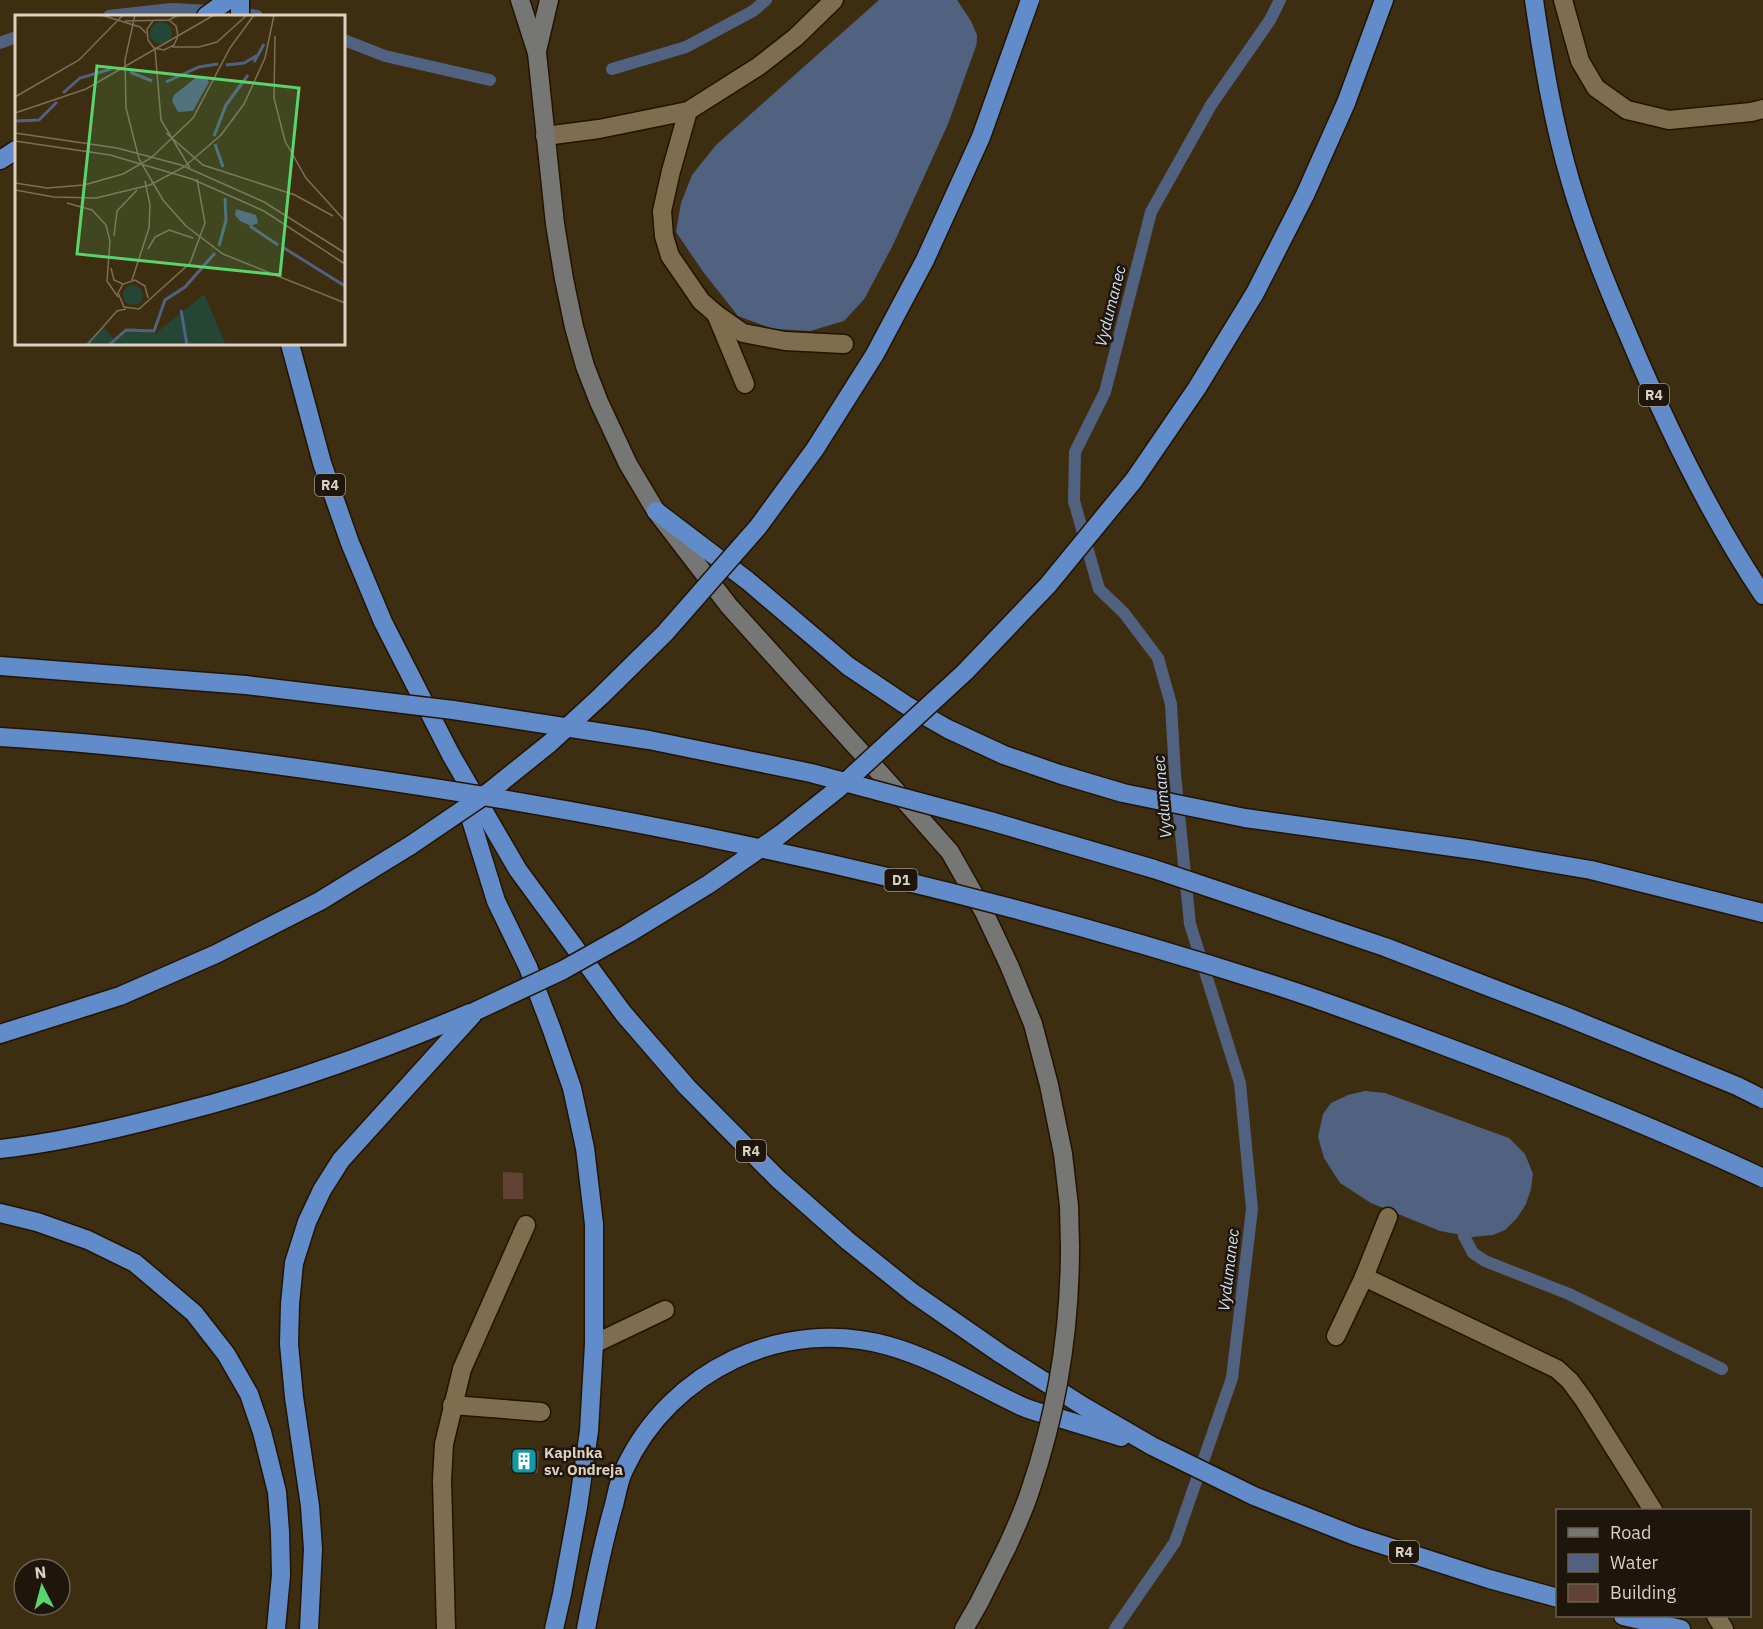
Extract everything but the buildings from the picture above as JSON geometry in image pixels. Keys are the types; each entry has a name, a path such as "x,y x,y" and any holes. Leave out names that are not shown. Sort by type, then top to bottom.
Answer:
{"highway":[{"path":"207,15 228,0"},
{"path":"0,1034 120,996 216,954 320,902 411,845 489,792 550,743 665,633 758,527 815,449 875,354 925,260 981,137 1030,0"},
{"path":"0,1149 116,1129 228,1101 341,1064 476,1011 563,970 708,884 782,834 839,788 966,672 1048,585 1134,480 1197,387 1255,293 1305,195 1337,124 1384,0"},
{"name":"R4","path":"1534,0 1554,115 1571,184 1608,287 1646,377 1690,471 1741,562 1763,595"},
{"path":"0,160 15,151"},
{"name":"R4","path":"290,345 322,463 350,543 383,622 451,755 518,870 623,1013 687,1087 778,1179 848,1241 913,1293 1001,1354 1152,1446 1254,1496 1355,1536 1556,1598"},
{"path":"656,511 748,581 848,666 906,705 948,729 1004,755 1123,793 1245,818 1474,850 1591,870 1763,913"},
{"path":"0,666 246,685 453,710 649,740 811,773 990,821 1154,869 1374,943 1565,1016 1763,1099"},
{"name":"D1","path":"0,737 192,754 551,807 743,844 921,885 1103,934 1270,983 1574,1096 1763,1178"},
{"path":"451,755 496,901 528,967 572,1088 585,1148 594,1224 594,1344 588,1431 578,1507 554,1629"},
{"path":"309,1629 313,1548 310,1506 294,1397 289,1344 294,1263 307,1222 322,1190 341,1160 476,1011"},
{"path":"0,1213 38,1222 88,1240 135,1263 194,1313 226,1353 249,1394 262,1432 277,1492 281,1575 276,1629"},
{"path":"586,1629 605,1534 623,1471 637,1446 664,1411 709,1372 743,1355 773,1344 812,1338 843,1337 887,1345 928,1358 1023,1407 1152,1446"},
{"path":"1627,1617 1681,1629"}],"main road":[{"path":"520,0 537,53 555,224 574,327 585,366 599,402 628,464 656,511 729,606 950,852 984,912 1033,1024 1049,1085 1063,1154 1069,1206 1070,1284 1067,1326 1062,1368 1049,1429 1030,1492 1007,1547 964,1629"},
{"path":"537,53 549,0"}],"lane":[{"path":"545,136 599,129 688,111 759,66 796,37 834,0"},
{"path":"1563,0 1580,61 1596,88 1627,110 1670,120 1763,109"},
{"path":"688,111 670,171 662,211 664,236 670,256 701,301 743,333 785,341 844,344"},
{"path":"716,314 745,384"},
{"path":"1336,1336 1364,1277 1388,1217"},
{"path":"446,1629 442,1480 444,1444 462,1369 526,1225"},
{"path":"1364,1277 1557,1369 1570,1381 1584,1400 1652,1509"},
{"path":"594,1344 665,1310"},
{"path":"452,1405 541,1412"}],"water":[{"path":"879,0 957,0 977,35 976,59 933,166 868,295 844,321 810,331 773,329 738,316 704,273 676,232 681,203 692,175 716,145"},
{"path":"1365,1091 1385,1093 1509,1138 1525,1154 1533,1174 1526,1204 1517,1218 1505,1230 1493,1235 1472,1237 1440,1231 1371,1203 1340,1183 1324,1158 1318,1137 1323,1114 1331,1103 1348,1095"}],"pier":[{"path":"980,35 979,60 936,167 871,296 859,309 893,245 948,124"}],"waterway":[{"path":"612,69 686,47 753,11 766,0"},
{"name":"Vydumanec","path":"1115,1629 1175,1542 1232,1378 1252,1209 1240,1083 1190,924 1175,774 1171,704 1158,658 1124,613 1099,589 1074,501 1075,452 1105,392 1151,212 1211,105 1270,20 1280,0"},
{"path":"118,15 171,9 251,15"},
{"path":"0,43 15,37"},
{"path":"345,40 385,56 490,80"},
{"path":"1464,1236 1473,1253 1485,1261 1569,1294 1722,1369"}],"place":[{"name":"Kaplnka sv. Ondreja","path":"524,1461"}]}
